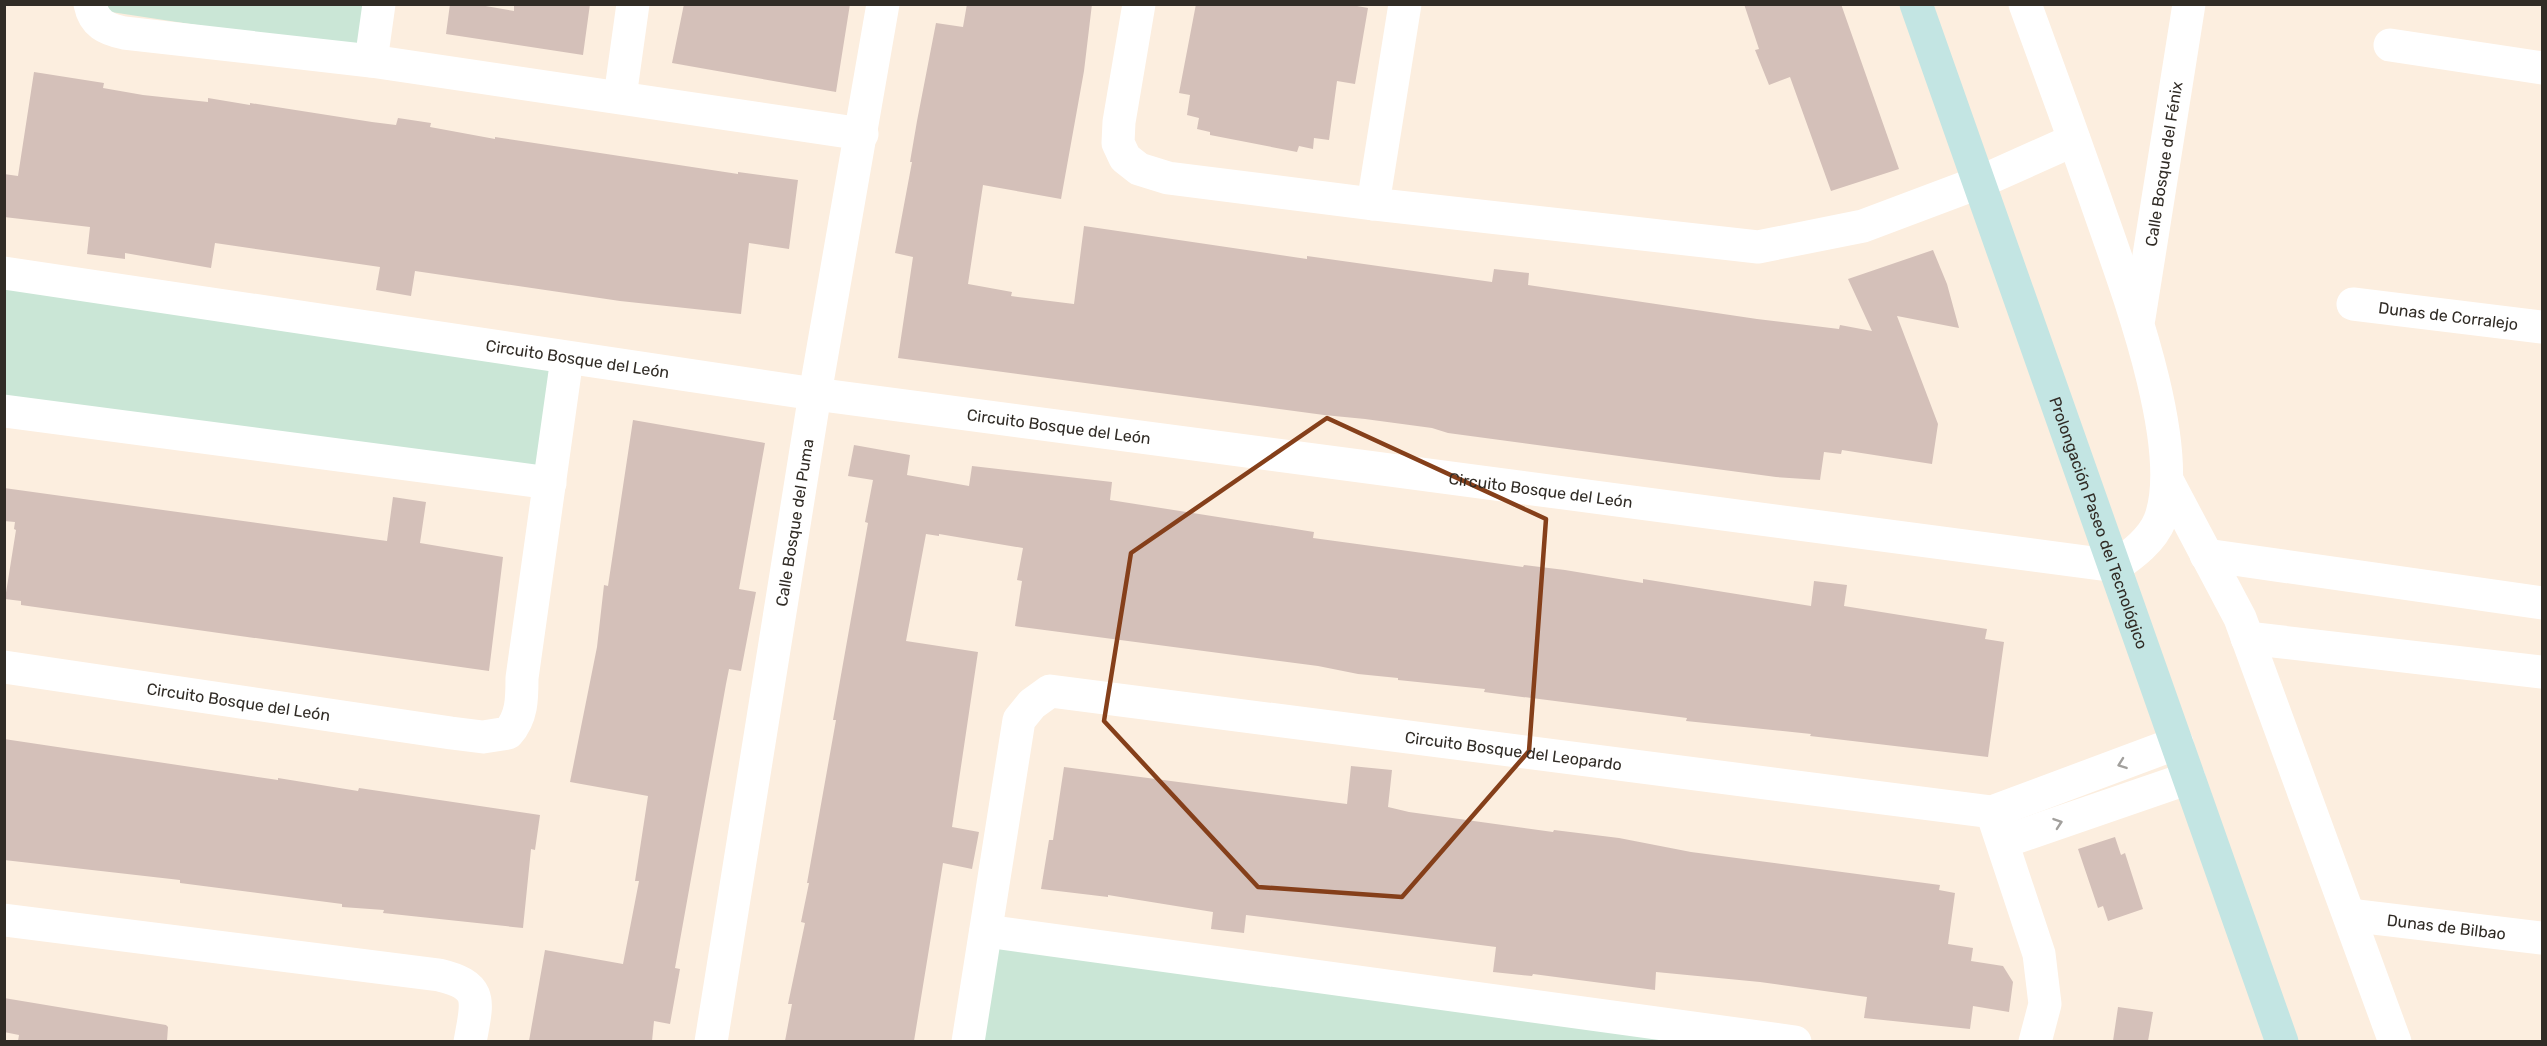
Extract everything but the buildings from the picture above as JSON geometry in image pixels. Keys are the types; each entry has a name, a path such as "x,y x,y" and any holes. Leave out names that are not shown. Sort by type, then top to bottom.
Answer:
{"street":[{"path":"90,4 93,16 105,28 124,33 371,61 862,134"},
{"path":"371,61 379,4"},
{"path":"620,97 633,4"},
{"name":"Calle Bosque del Puma","path":"711,1041 815,394 883,4"},
{"path":"1139,4 1119,122 1118,143 1125,158 1139,170 1168,178 1373,204 1758,247 1863,226 1980,182 2074,140"},
{"path":"1373,204 1405,4"},
{"name":"Prolongación Paseo del Tecnológico","path":"1917,4 2282,1041"},
{"path":"2025,4 2139,323 2161,422 2168,482 2159,521 2141,548 2116,566"},
{"name":"Calle Bosque del Fénix","path":"2139,323 2189,4"},
{"path":"2390,45 2542,68"},
{"name":"Circuito Bosque del León","path":"4,273 815,394 2116,566"},
{"name":"Dunas de Corralejo","path":"2353,304 2542,327"},
{"path":"4,411 550,483 567,358"},
{"path":"2168,482 2240,618 2395,1041"},
{"name":"Circuito Bosque del León","path":"4,667 451,733 483,737 508,733 517,723 522,705 522,678 550,483"},
{"path":"2206,555 2542,603"},
{"path":"2247,638 2542,672"},
{"name":"Circuito Bosque del Leopardo","path":"968,1041 1019,720 1032,704 1050,692 1997,827"},
{"path":"1997,827 2177,743"},
{"path":"1997,827 2189,778"},
{"path":"1997,827 2039,954 2045,1004 2035,1041"},
{"name":"Dunas de Bilbao","path":"2349,915 2542,938"},
{"path":"4,920 439,975 468,985 475,995 470,1041"},
{"path":"986,931 1795,1041"}],"highlighted area":[{"path":"1327,418 1546,519 1529,751 1402,897 1258,887 1104,721 1131,553"}],"green space":[{"path":"98,5 368,5 362,50 98,10"},
{"path":"4,276 564,360 549,481 5,404"},
{"path":"989,940 1715,1042 980,1042"}]}
